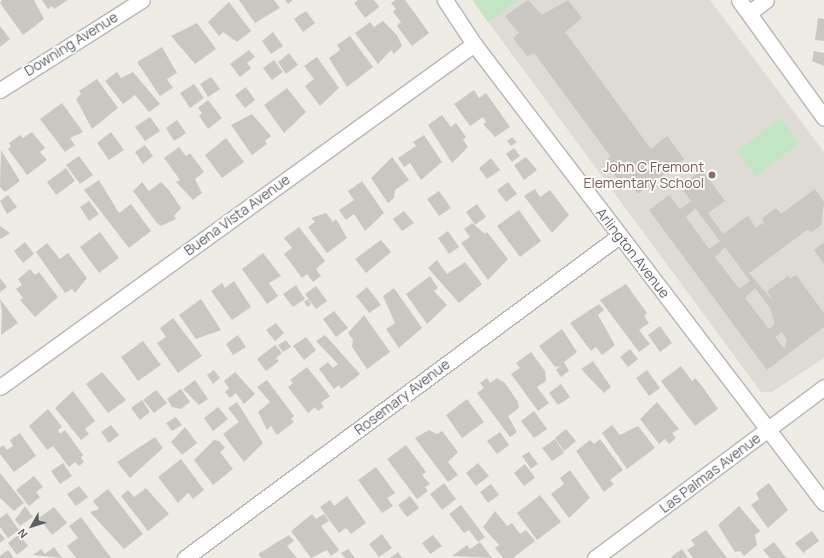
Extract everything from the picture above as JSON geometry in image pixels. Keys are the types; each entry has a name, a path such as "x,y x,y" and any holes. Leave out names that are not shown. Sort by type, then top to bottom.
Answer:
{"street":[{"name":"Downing Avenue","path":"0,90 142,0"},
{"name":"Arlington Avenue","path":"445,0 474,44 824,503"},
{"path":"739,0 824,118"},
{"path":"749,13 766,0"},
{"name":"Buena Vista Avenue","path":"0,387 474,44"},
{"name":"Rosemary Avenue","path":"185,558 620,236"},
{"name":"Las Palmas Avenue","path":"595,558 824,387"}],"shaded area":[{"name":"John C Fremont Elementary School","path":"472,0 710,0 824,152 824,358 772,392 761,392"}],"green space":[{"path":"473,0 518,0 488,22"},
{"path":"781,118 799,143 756,176 737,151"}],"building":[{"path":"2,0 34,0 44,19 23,35 0,3"},
{"path":"42,0 68,0 54,9 52,6 48,9"},
{"path":"239,0 274,0 280,8 255,23"},
{"path":"285,0 293,0 288,4"},
{"path":"358,0 374,0 379,7 365,18 354,3"},
{"path":"395,0 405,0 429,33 412,46 397,26 401,22 393,12 396,9 391,3"},
{"path":"528,0 542,15 568,0 582,18 565,32 651,149 667,136 684,159 638,194 624,177 619,181 605,161 611,157 534,53 527,56 513,38 519,33 505,16"},
{"path":"229,2 251,31 237,42 223,32 219,36 208,22"},
{"path":"306,11 315,23 303,32 294,19"},
{"path":"818,18 824,19 824,41 815,40"},
{"path":"383,21 397,35 402,46 394,54 391,50 378,64 355,33 370,22 374,27"},
{"path":"197,23 216,49 195,64 171,36"},
{"path":"0,26 10,39 0,47"},
{"path":"273,32 283,46 271,54 262,41"},
{"path":"350,36 373,67 347,87 329,58 340,50 337,45"},
{"path":"162,47 177,73 167,79 173,88 160,96 137,62"},
{"path":"249,50 255,57 247,63 251,68 240,77 230,64"},
{"path":"814,51 824,53 824,66 812,61"},
{"path":"289,53 298,65 286,74 278,62"},
{"path":"317,57 339,88 320,106 305,86 314,79 304,66"},
{"path":"274,60 283,72 272,80 263,68"},
{"path":"117,72 121,78 133,72 160,104 149,112 135,95 123,104 105,81"},
{"path":"211,77 220,89 208,97 200,84"},
{"path":"97,79 118,108 92,129 76,99 81,94 79,91"},
{"path":"194,84 204,98 190,108 180,93"},
{"path":"246,87 255,100 245,108 235,95"},
{"path":"287,88 306,112 284,133 264,105"},
{"path":"474,90 479,98 486,93 510,127 495,137 483,124 486,122 483,117 470,126 454,104"},
{"path":"208,100 222,118 208,129 199,116 202,113 198,108"},
{"path":"62,103 83,132 70,138 75,145 65,152 40,119"},
{"path":"252,114 271,136 265,141 267,144 252,155 231,125"},
{"path":"442,115 451,127 456,123 466,137 463,140 468,147 452,163 428,125"},
{"path":"150,117 160,131 145,141 135,127"},
{"path":"177,120 186,133 174,141 166,128"},
{"path":"32,132 45,148 40,152 47,160 27,175 8,149 11,146 9,143 20,135 23,138"},
{"path":"111,132 124,150 109,160 97,143"},
{"path":"424,135 442,162 421,180 410,163 404,167 398,158 416,146 413,142"},
{"path":"512,137 517,142 511,146 507,141"},
{"path":"226,138 244,162 222,178 205,155"},
{"path":"145,145 153,156 143,164 135,152"},
{"path":"179,147 186,156 190,153 204,172 195,179 202,193 193,200 176,182 180,180 164,158"},
{"path":"514,148 520,156 512,162 506,154"},
{"path":"1,150 20,181 5,192 0,187"},
{"path":"79,156 93,175 80,184 66,165"},
{"path":"392,157 409,180 395,190 394,198 388,203 371,178"},
{"path":"526,157 537,170 524,180 514,165"},
{"path":"491,158 500,170 487,179 479,168"},
{"path":"66,168 75,181 56,195 47,182"},
{"path":"702,170 725,201 708,213 723,234 748,216 756,228 762,223 765,226 762,218 776,208 781,214 815,189 824,202 821,225 812,232 807,230 749,273 774,302 767,291 788,276 790,279 796,275 824,313 824,327 767,370 649,210 669,195 680,209 691,201 680,186","holes":["695,208 720,241 709,249 686,217","725,247 750,281 739,289 715,257","755,288 770,308 775,324 769,329 745,298","782,332 787,341 784,349 775,337"]},
{"path":"99,180 119,213 131,204 151,231 129,248 84,190"},
{"path":"362,181 384,213 365,231 354,214 346,220 339,210 354,200 348,191"},
{"path":"142,182 149,191 161,182 169,190 181,208 174,216 176,219 161,226 157,223 133,191"},
{"path":"508,182 517,194 506,202 497,190"},
{"path":"535,189 540,197 550,190 569,215 552,233 524,196"},
{"path":"439,191 451,208 439,216 427,199"},
{"path":"8,195 17,207 7,214 0,201"},
{"path":"89,201 99,214 89,221 80,207"},
{"path":"477,204 486,217 475,225 466,212"},
{"path":"519,210 541,241 520,257 497,226"},
{"path":"404,211 414,223 402,231 393,219"},
{"path":"326,213 333,222 336,219 347,238 327,253 308,227 315,222 311,218"},
{"path":"472,223 485,234 487,232 508,259 488,280 461,243 470,237 464,229"},
{"path":"0,226 10,233 1,239 0,237"},
{"path":"299,227 325,261 316,269 321,276 313,282 307,274 302,278 284,254 292,248 284,238"},
{"path":"448,231 459,247 449,254 438,238"},
{"path":"100,232 119,258 99,273 80,247"},
{"path":"381,240 391,252 366,273 355,259"},
{"path":"25,242 34,254 23,263 14,251"},
{"path":"824,242 824,264 814,250"},
{"path":"47,243 60,259 68,253 87,278 75,293 72,289 65,293 36,252"},
{"path":"263,253 281,276 269,283 278,296 267,304 242,269"},
{"path":"437,260 447,274 465,262 482,284 459,303 428,268"},
{"path":"30,269 35,275 39,272 58,297 35,317 20,300 23,298 16,289 22,285 18,279"},
{"path":"430,276 438,288 434,291 447,305 427,324 406,294"},
{"path":"0,278 7,287 0,292"},
{"path":"234,281 251,307 232,320 211,291 222,283 225,288"},
{"path":"626,284 647,313 644,316 649,323 639,330 650,344 639,352 600,300"},
{"path":"296,285 305,299 293,307 283,294"},
{"path":"316,286 327,301 316,309 305,294"},
{"path":"367,287 381,305 369,313 356,296"},
{"path":"394,288 422,328 399,348 386,329 395,323 383,296"},
{"path":"0,299 18,323 1,335 2,312"},
{"path":"201,299 221,330 196,339 179,315"},
{"path":"308,299 311,304 308,307 304,302"},
{"path":"599,304 604,310 598,315 615,345 602,355 596,347 591,351 570,323"},
{"path":"334,311 348,328 336,337 323,319"},
{"path":"364,315 390,352 367,369 352,347 353,340 348,333"},
{"path":"173,318 202,356 178,373 157,343 166,337 160,328"},
{"path":"276,323 284,333 275,341 266,330"},
{"path":"660,326 672,343 660,352 648,335"},
{"path":"562,329 577,352 564,362 569,371 561,377 556,370 560,366 555,367 539,346"},
{"path":"238,335 246,347 233,355 226,344"},
{"path":"325,335 360,374 341,389 339,385 334,389 319,369 328,362 333,368 338,364 316,341"},
{"path":"306,337 316,350 304,360 293,346"},
{"path":"286,340 291,347 283,352 278,345"},
{"path":"143,341 161,365 138,381 121,357"},
{"path":"275,345 282,353 276,358 279,361 266,371 257,359"},
{"path":"630,349 638,359 628,367 620,357"},
{"path":"531,352 545,371 546,381 537,387 549,403 538,411 511,374 520,368 516,363"},
{"path":"593,361 611,387 604,393 581,369"},
{"path":"681,366 692,381 695,378 702,386 718,409 695,426 661,381"},
{"path":"307,367 330,396 321,403 324,407 318,411 315,407 308,413 288,387 293,383 290,380"},
{"path":"214,370 220,378 213,384 207,375"},
{"path":"647,370 660,388 649,396 636,378"},
{"path":"102,372 126,400 108,413 86,384"},
{"path":"235,372 255,394 244,404 236,393 230,398 225,392 229,388 224,381"},
{"path":"487,378 490,383 497,378 505,383 518,402 519,408 508,416 517,432 510,437 477,393 484,388 480,383"},
{"path":"195,380 208,399 199,405 183,389"},
{"path":"267,380 294,416 291,419 294,422 277,435 271,426 267,430 258,412 270,402 257,387"},
{"path":"561,384 570,397 558,405 549,393"},
{"path":"181,389 190,402 181,409 172,407 167,399"},
{"path":"156,390 167,403 154,413 143,400"},
{"path":"73,391 95,421 85,429 89,434 81,440 55,408"},
{"path":"467,399 484,422 462,438 446,415"},
{"path":"142,400 150,412 140,420 131,408"},
{"path":"237,402 263,443 244,462 223,434 239,422 228,408"},
{"path":"657,402 679,429 672,433 676,438 669,444 665,439 659,444 640,419"},
{"path":"218,407 228,419 213,431 204,418"},
{"path":"48,409 62,427 58,430 60,434 65,430 83,455 81,457 84,462 79,466 75,462 69,467 53,446 47,450 29,426"},
{"path":"534,411 547,429 534,438 521,421"},
{"path":"176,417 182,425 172,431 166,423"},
{"path":"111,425 119,435 109,443 101,432"},
{"path":"612,425 620,435 638,426 655,448 627,469 602,433"},
{"path":"185,427 197,443 182,455 171,442"},
{"path":"566,429 576,441 564,451 555,438"},
{"path":"429,430 437,434 442,431 458,452 448,462 458,475 448,482 415,438"},
{"path":"500,432 509,445 497,454 487,441"},
{"path":"20,433 36,456 14,472 0,454 0,448 3,445 7,450 13,446 10,440"},
{"path":"155,437 163,448 130,478 117,462"},
{"path":"555,439 564,453 552,461 542,448"},
{"path":"600,439 623,470 610,480 614,484 604,492 576,451 590,440 594,444"},
{"path":"214,440 219,441 225,448 220,452 233,469 213,485 194,460"},
{"path":"406,445 426,472 422,475 430,484 425,487 428,491 417,499 387,459"},
{"path":"529,452 538,464 531,469 522,456"},
{"path":"181,459 204,490 193,499 188,493 178,503 158,477"},
{"path":"63,463 72,476 60,484 51,471"},
{"path":"478,463 489,476 476,486 466,473"},
{"path":"525,464 535,478 524,486 514,473"},
{"path":"376,467 395,493 387,498 393,506 382,513 358,480"},
{"path":"570,470 590,498 569,518 551,494 564,484 560,478"},
{"path":"0,473 24,503 14,511 0,498"},
{"path":"34,476 43,487 36,492 40,497 29,506 16,490"},
{"path":"444,483 456,499 442,510 430,494"},
{"path":"769,483 788,510 768,528 751,505 759,499 756,493"},
{"path":"491,484 499,495 488,503 480,492"},
{"path":"79,486 88,497 76,506 67,494"},
{"path":"146,488 169,514 148,531 121,496 128,490 134,497"},
{"path":"108,489 143,534 124,549 90,512 99,509 93,501"},
{"path":"540,495 561,522 537,540 517,513"},
{"path":"347,496 366,523 351,534 346,528 339,533 320,507 330,500 334,506"},
{"path":"410,496 419,508 407,517 398,505"},
{"path":"461,505 485,537 478,542 469,530 464,533 449,514"},
{"path":"25,506 33,517 20,526 15,520"},
{"path":"739,506 760,531 755,535 757,545 744,556 740,551 735,552 718,525"},
{"path":"54,507 67,523 52,535 39,518"},
{"path":"495,511 507,526 512,523 520,534 526,530 535,541 513,558 503,558 495,548 499,545 483,527"},
{"path":"7,513 19,530 8,538 0,527 0,518"},
{"path":"312,514 316,519 324,514 329,521 321,526 339,550 331,556 327,550 311,558 291,531"},
{"path":"81,517 111,558 76,558 67,546 78,538 69,526"},
{"path":"706,530 727,558 693,558 687,550 695,545 691,540"},
{"path":"812,531 819,541 803,553 795,543"},
{"path":"0,533 5,539 0,543"},
{"path":"19,534 28,546 17,555 8,543"},
{"path":"382,534 392,548 379,557 369,544"},
{"path":"289,535 294,541 287,546 297,558 261,558 258,554"},
{"path":"433,535 442,546 430,554 422,543"},
{"path":"480,542 492,558 452,556 467,545 470,549"},
{"path":"774,542 786,558 770,558 763,550"},
{"path":"54,547 62,558 33,555 41,549 45,554"},
{"path":"348,549 355,558 345,558 341,553"},
{"path":"682,549 688,558 671,557"},
{"path":"8,550 14,558 0,558 0,556"},
{"path":"398,552 402,558 390,558"}],"place":[{"name":"John C Fremont Elementary School","path":"712,175"}]}
